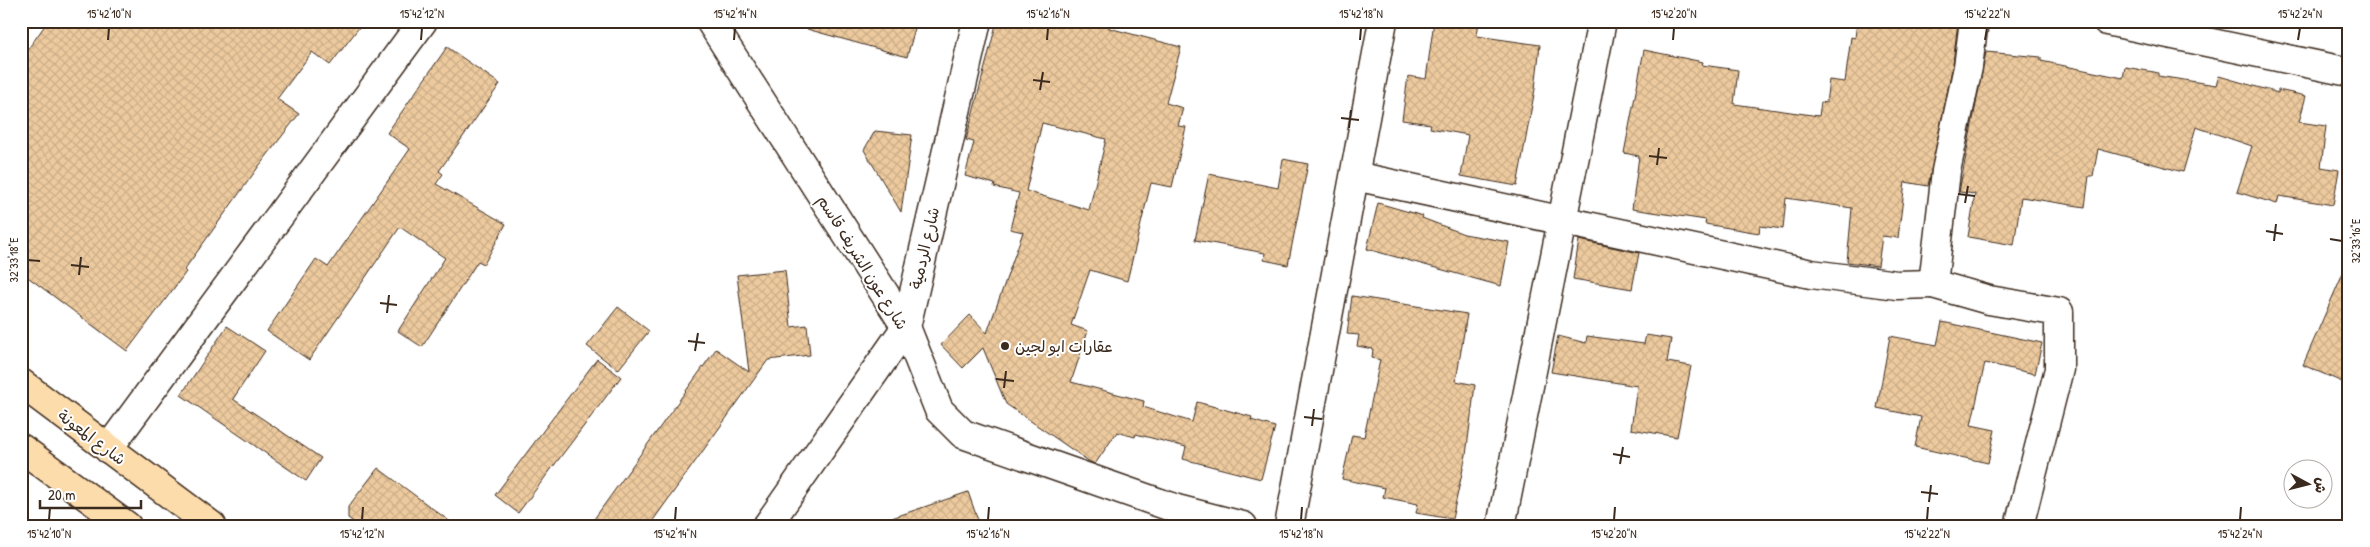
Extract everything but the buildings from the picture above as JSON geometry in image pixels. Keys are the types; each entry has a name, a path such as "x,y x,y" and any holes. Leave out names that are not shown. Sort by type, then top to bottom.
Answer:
{"highway":[{"name":"شارع المعونة","path":"21,383 212,526"},
{"path":"21,448 128,526"}],"street":[{"path":"108,449 422,21"},
{"name":"شارع عون الشريف قاسم","path":"710,21 906,327 939,410 963,434 1172,518 1243,526"},
{"name":"شارع الردمية","path":"766,526 906,327 977,21"},
{"path":"1289,526 1383,21"},
{"path":"1501,526 1602,21"},
{"path":"1933,284 1946,171 1968,67 1974,21"},
{"path":"2107,21 2349,72"},
{"path":"1355,176 1811,274 1897,285 1933,284 1990,300 2059,312 2059,369 2019,526"}],"place":[{"name":"عقارات ابو لجين","path":"1005,346"}]}
